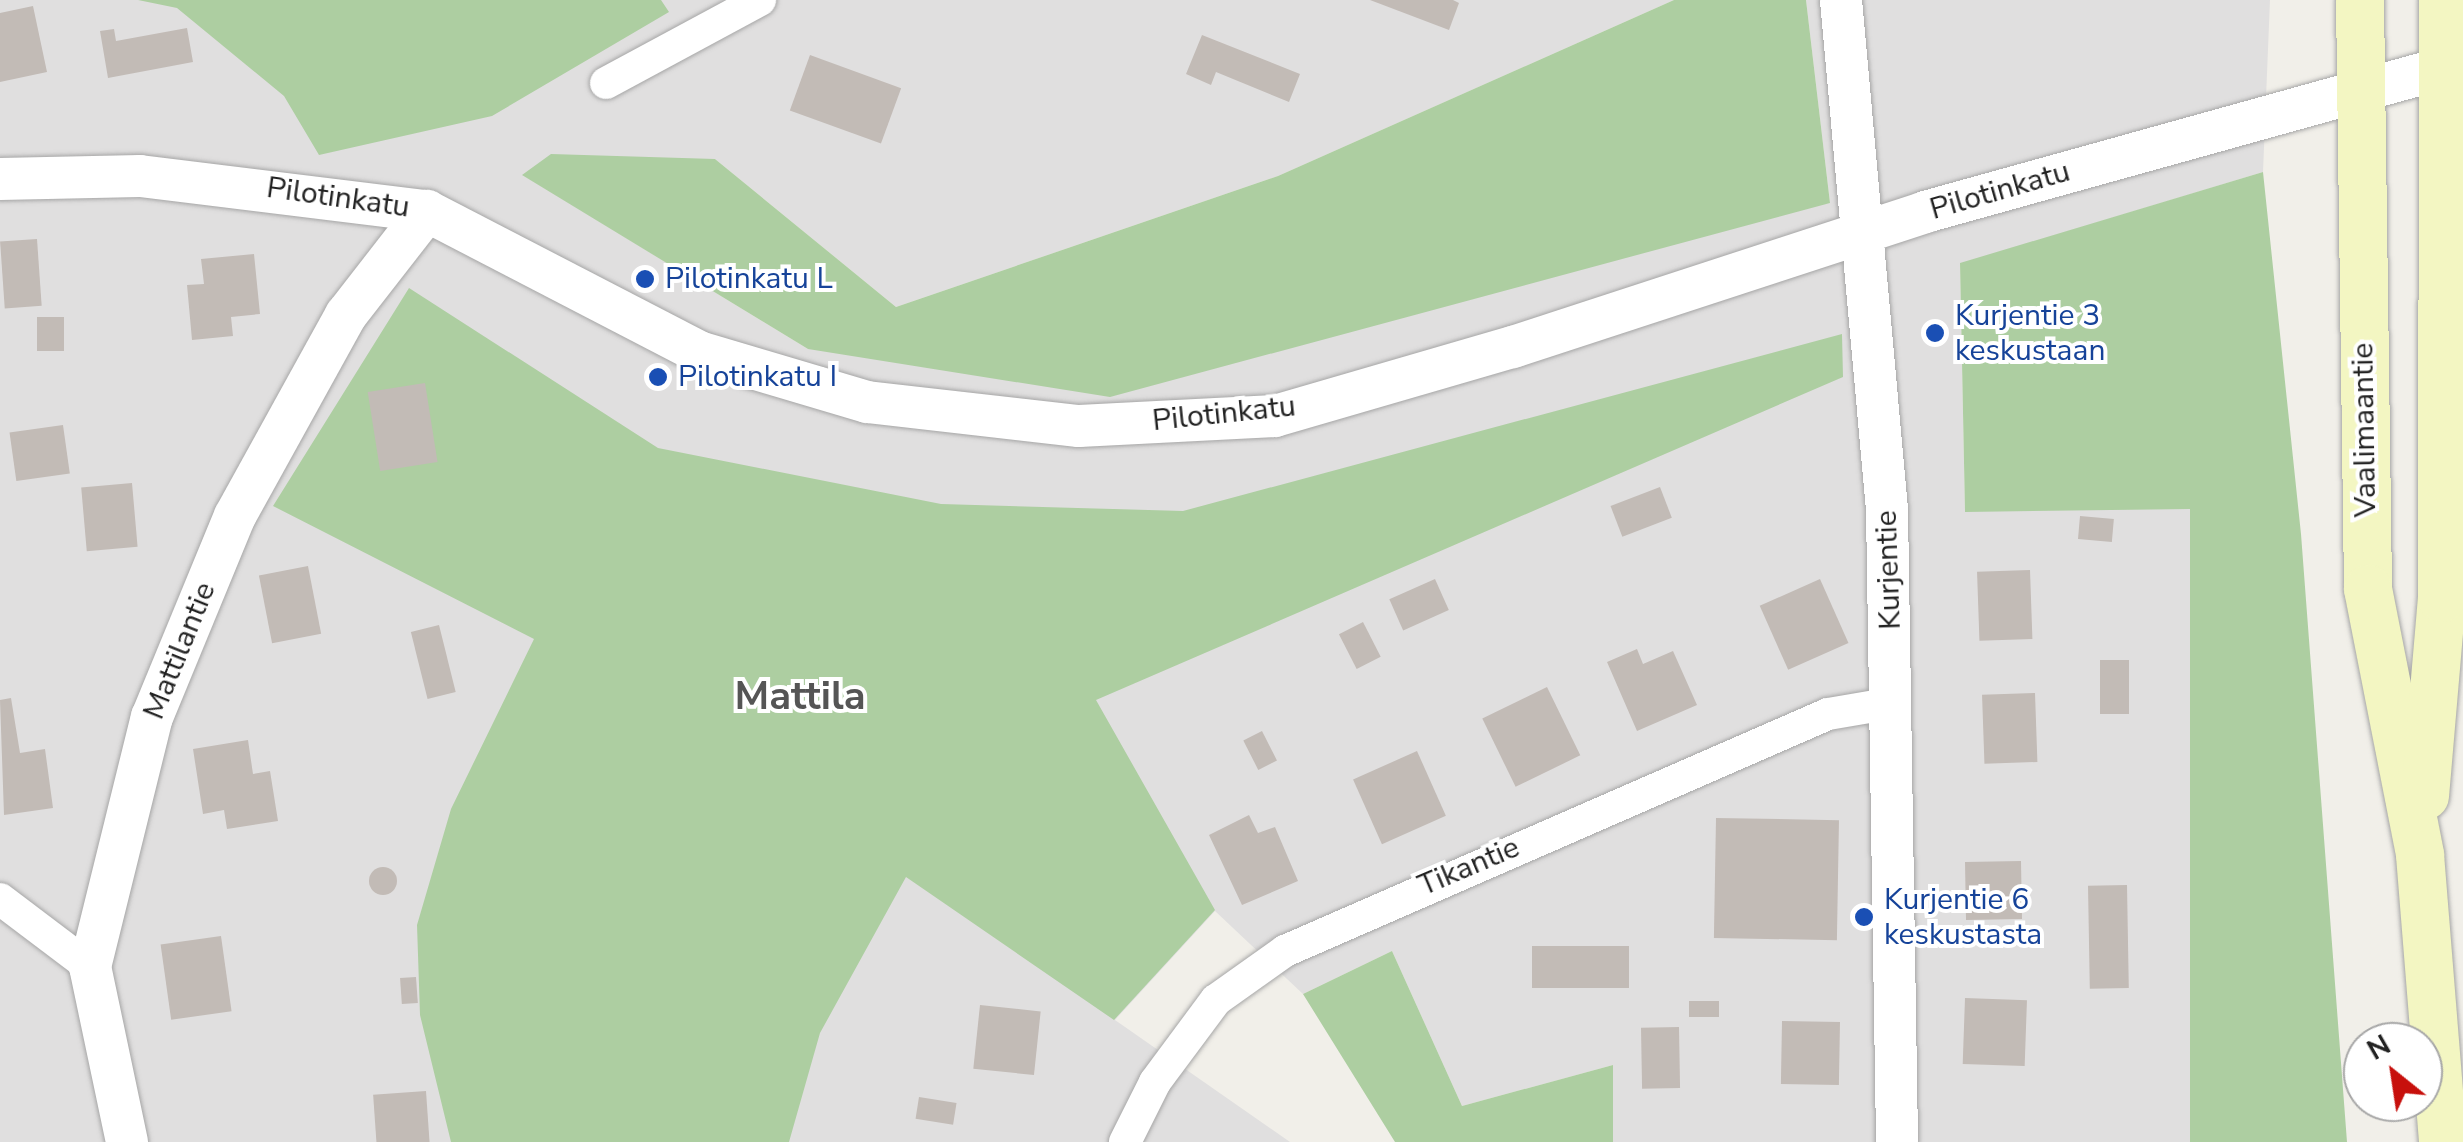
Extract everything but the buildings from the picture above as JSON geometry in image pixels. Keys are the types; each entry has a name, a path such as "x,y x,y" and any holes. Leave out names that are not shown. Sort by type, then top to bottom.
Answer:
{"main road":[{"name":"Vaalimaantie","path":"2360,0 2368,589 2420,855 2443,1142"},
{"name":"Vaalimaantie","path":"2420,855 2442,598 2442,0"}],"street":[{"path":"606,84 760,0"},
{"name":"Kurjentie","path":"1841,0 1888,510 1897,1142"},
{"name":"Pilotinkatu","path":"0,179 140,176 427,211 698,352 867,402 1079,426 1275,416 1514,348 1864,231 2360,88 2443,68"},
{"name":"Mattilantie","path":"127,1142 90,967 152,717 235,516 346,315 427,211"},
{"name":"Tikantie","path":"1125,1142 1154,1082 1216,1000 1284,951 1828,714 1893,702"},
{"path":"0,899 90,967"}],"shaded area":[{"path":"0,0 1674,0 1278,176 896,307 715,159 523,175 808,349 1830,203 1806,0 2270,0 2263,172 1960,264 1965,511 2190,508 2190,1142 1613,1142 1613,1065 1462,1106 1392,951 1303,994 1215,911 1115,1020 1290,1142 0,1142"}],"green space":[{"path":"138,0 661,0 669,12 492,116 319,155 284,96 177,8"},
{"path":"1674,0 1806,0 1830,203 1110,397 808,349 522,175 551,154 715,159 896,307 1278,176"},
{"path":"2263,172 2301,534 2347,1142 2190,1142 2190,509 1965,512 1960,263"},
{"path":"409,288 658,448 941,504 1183,511 1842,334 1843,377 1096,700 1215,910 1114,1020 906,877 820,1033 789,1142 451,1142 420,1015 417,925 451,809 534,639 273,506"},
{"path":"1392,951 1462,1106 1613,1065 1613,1142 1395,1142 1303,994"}],"place":[{"name":"Pilotinkatu L","path":"645,279"},
{"name":"Kurjentie 3 keskustaan","path":"1935,333"},
{"name":"Pilotinkatu I","path":"658,377"},
{"name":"Kurjentie 6 keskustasta","path":"1864,917"}],"district":[{"name":"Mattila","path":"800,696"}]}
